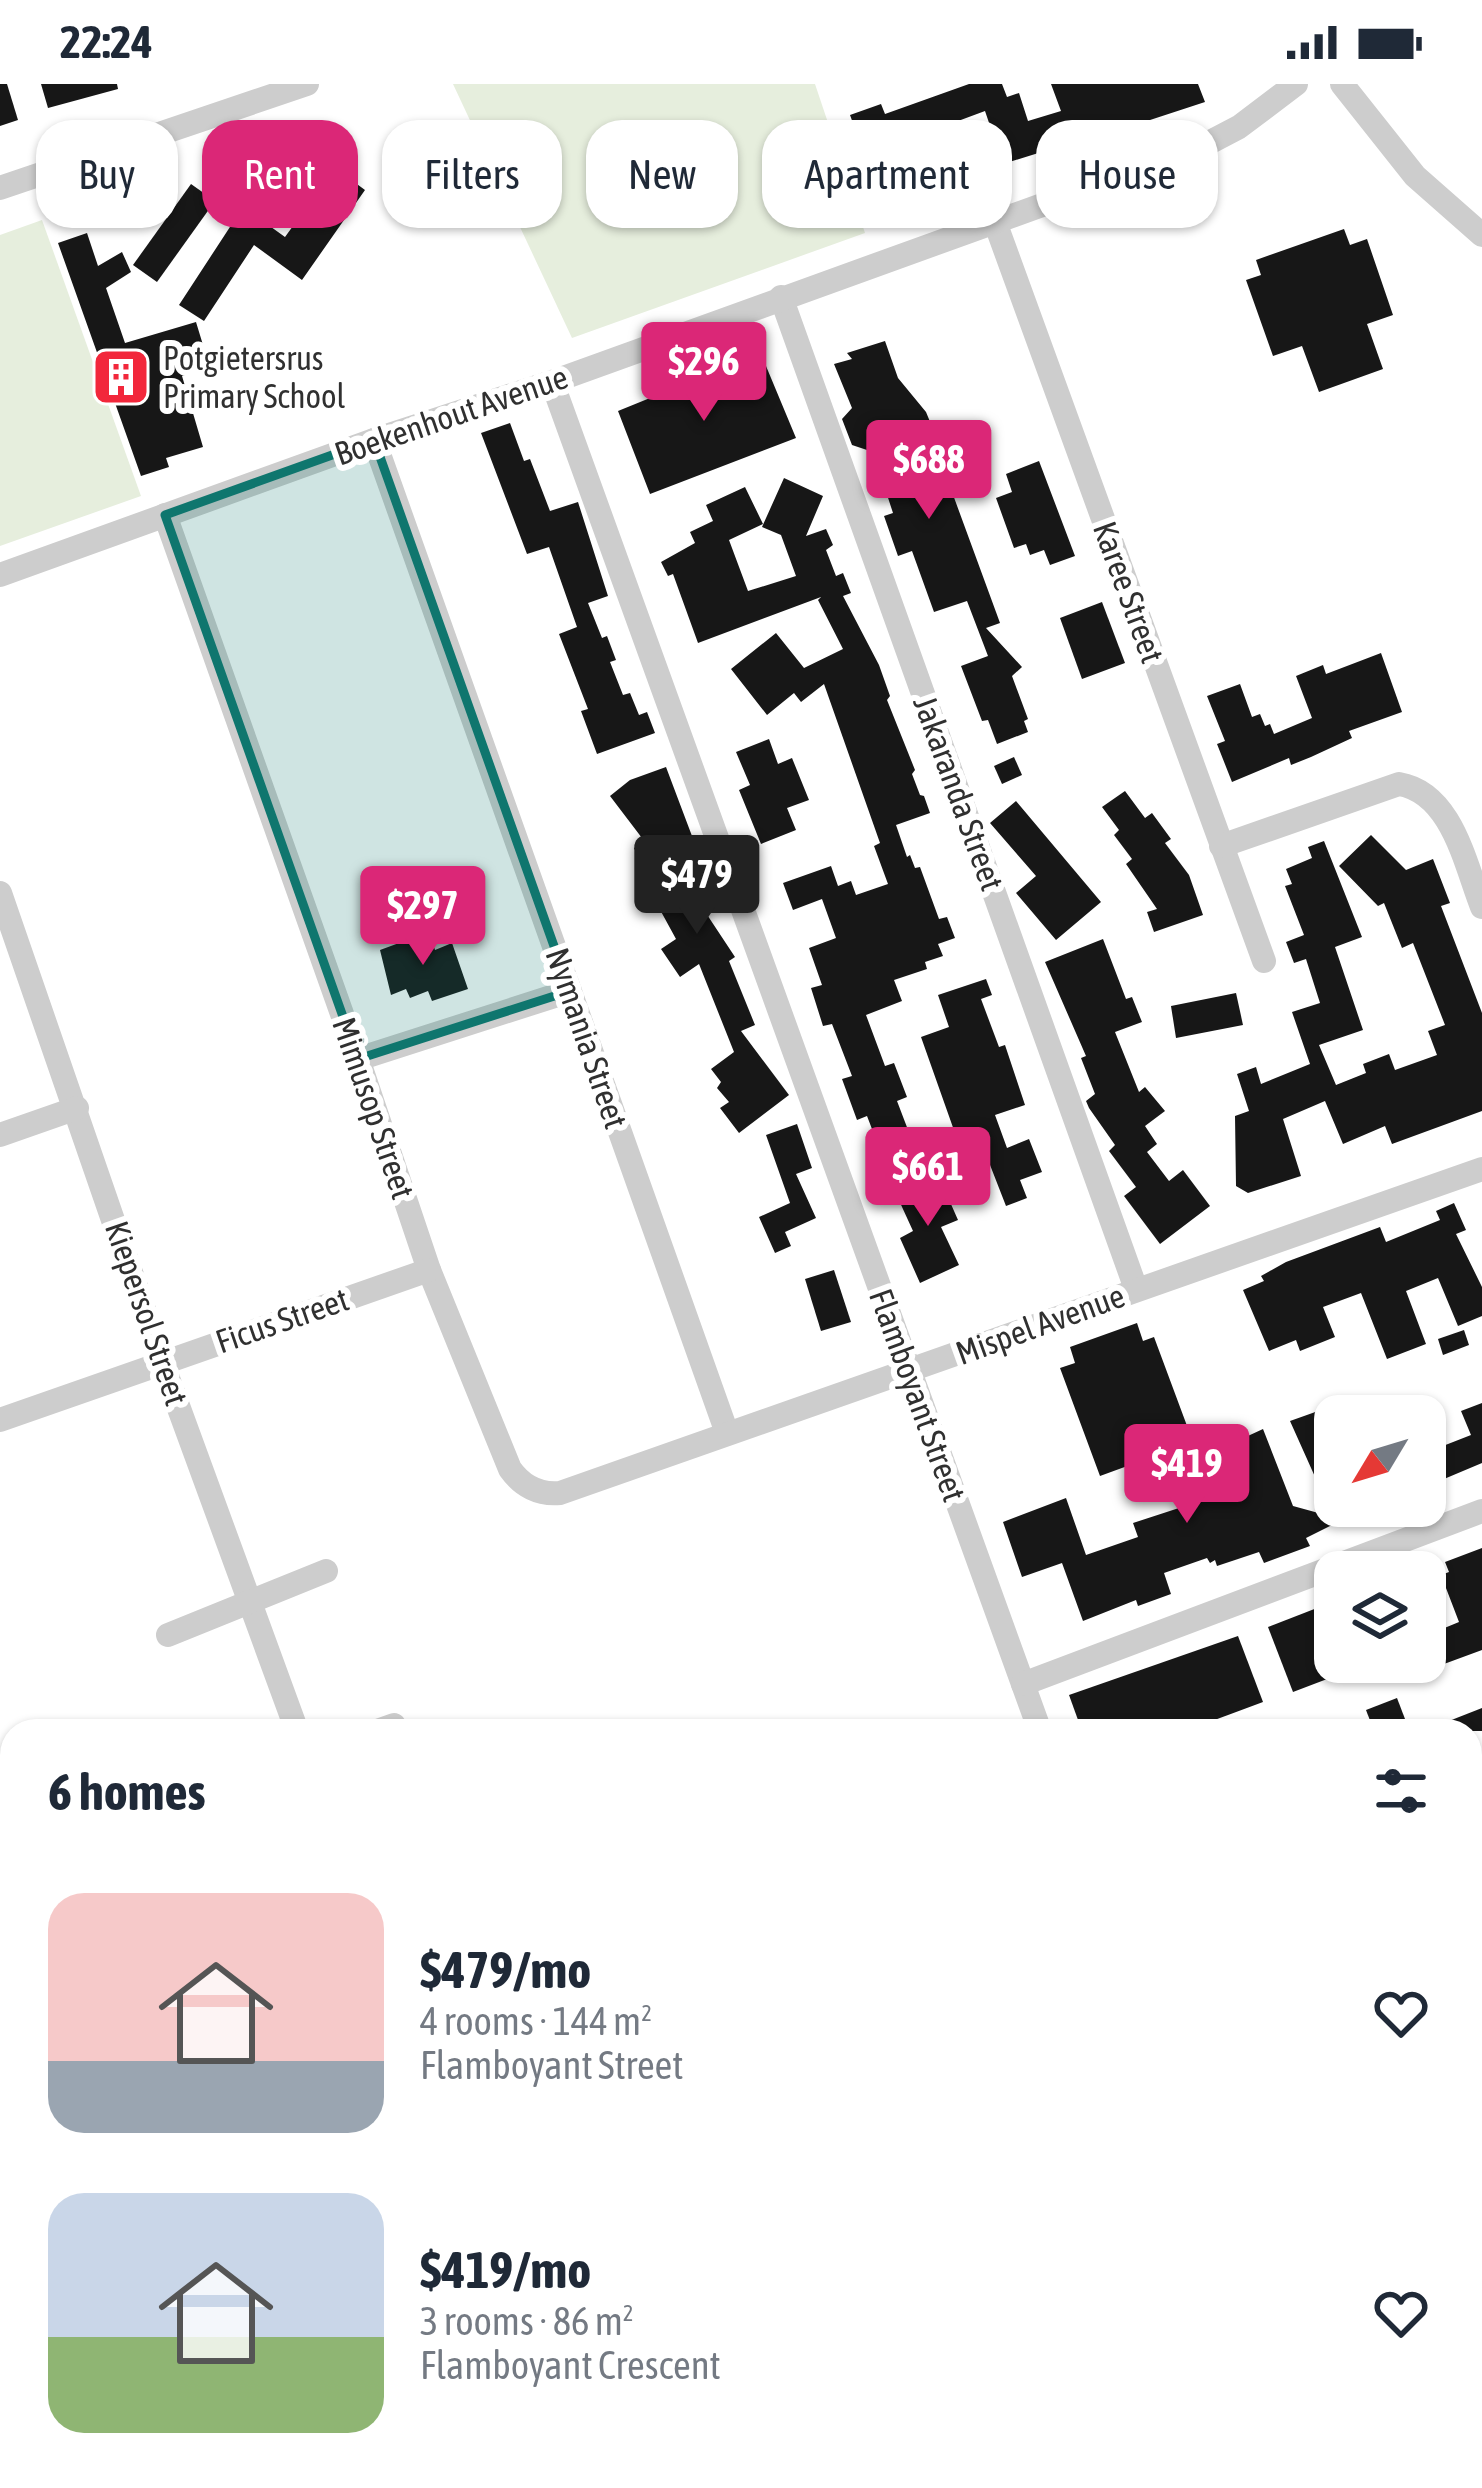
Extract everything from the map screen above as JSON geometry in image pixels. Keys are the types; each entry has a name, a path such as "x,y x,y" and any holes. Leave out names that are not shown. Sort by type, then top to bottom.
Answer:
{"street":[{"path":"0,188 307,84"},
{"name":"Boekenhout Avenue","path":"1012,216 1220,139 1296,84"},
{"path":"1342,84 1415,176 1482,235"},
{"name":"Boekenhout Avenue","path":"0,575 978,228"},
{"name":"Karee Street","path":"997,228 1264,961"},
{"name":"Jakaranda Street","path":"781,297 1136,1289"},
{"name":"Flamboyant Street","path":"553,382 1036,1719"},
{"name":"Nymania Street","path":"374,440 727,1433"},
{"name":"Mimusop Street","path":"165,515 429,1270 510,1469 529,1488"},
{"path":"1221,846 1399,784 1411,786 1436,802 1447,819 1482,907"},
{"name":"Kiepersol Street","path":"0,893 162,1362 293,1719"},
{"path":"358,1059 570,992"},
{"path":"0,1135 77,1108"},
{"name":"Mispel Avenue","path":"529,1488 560,1493 1482,1169"},
{"name":"Ficus Street","path":"0,1420 429,1270"},
{"path":"1023,1684 1482,1511"},
{"path":"169,1635 326,1570"}],"highlighted area":[{"path":"374,440 570,991 358,1059 165,515"}],"green space":[{"path":"453,84 815,84 827,120 762,120 762,228 863,228 865,233 572,338 520,228 562,228 562,120 470,120"},
{"path":"36,222 36,228 45,228 141,496 0,546 0,235"}],"building":[{"path":"0,84 7,84 18,120 0,126"},
{"path":"41,84 117,84 118,89 48,108"},
{"path":"969,84 1002,84 1007,97 1019,93 1028,121 1061,111 1051,84 1198,84 1205,102 1150,120 1036,120 1036,154 1012,161 1012,120 988,120 985,111 961,120 852,120 850,115 881,104 885,114"},
{"name":"Potgietersrus Primary School","path":"191,184 202,192 202,219 157,282 133,265 159,228 178,228 178,202"},
{"path":"229,228 272,228 285,237 292,228 338,228 302,280 254,245 204,321 179,305"},
{"path":"1344,229 1350,245 1367,239 1393,315 1367,324 1383,369 1319,392 1302,346 1273,356 1246,280 1261,275 1256,260"},
{"path":"87,233 98,266 122,252 131,272 106,288 125,343 196,322 210,368 182,376 203,447 166,458 169,467 141,476 58,243"},
{"path":"885,341 898,378 926,412 940,446 922,455 937,497 952,492 1000,623 986,628 1022,667 1012,676 1028,732 997,744 988,720 982,721 961,666 988,656 967,601 934,612 912,551 898,556 884,516 893,513 873,452 852,445 842,419 852,408 834,364 852,359 847,353"},
{"path":"741,362 746,374 766,366 796,438 650,494 618,411 650,398 645,386 676,374 681,387"},
{"path":"510,423 550,511 578,502 608,596 588,603 602,638 607,636 616,660 610,662 623,695 630,693 639,715 647,712 655,733 597,754 581,711 588,709 559,634 577,627 549,547 527,554 481,433"},
{"path":"1039,461 1075,556 1050,565 1044,550 1030,555 1026,544 1014,548 996,498 1012,492 1006,474"},
{"path":"784,478 823,496 806,536 826,529 833,545 826,550 836,576 843,573 851,593 843,596 879,665 890,696 887,700 915,770 912,774 930,813 896,825 907,857 910,855 915,868 920,867 939,919 947,917 955,938 938,944 943,956 925,962 927,969 894,980 902,1001 866,1015 885,1066 894,1063 907,1097 897,1101 913,1143 882,1155 867,1116 857,1120 842,1079 852,1076 832,1024 823,1026 811,988 822,985 809,948 836,938 822,899 793,910 783,883 831,866 838,886 851,881 856,895 888,884 874,846 880,843 824,684 801,702 794,693 767,715 731,669 776,633 804,668 843,649 818,600 821,597 698,643 673,574 668,576 661,562 695,543 690,532 713,521 706,505 745,487 763,524 729,540 748,591 796,576 781,535 762,527"},
{"path":"1102,602 1125,663 1082,679 1060,618"},
{"path":"1381,653 1402,712 1349,731 1352,738 1311,757 1291,765 1289,758 1232,782 1217,744 1225,741 1207,696 1240,684 1252,717 1260,714 1274,734 1312,718 1296,676 1323,665 1326,674"},
{"path":"769,739 778,764 792,758 809,800 787,808 796,830 761,844 739,790 750,785 736,752"},
{"path":"1014,757 1022,775 1002,784 994,766"},
{"path":"666,767 695,844 698,842 712,890 696,898 735,957 729,961 755,1025 741,1031 789,1095 739,1133 720,1108 729,1102 717,1088 721,1082 711,1069 734,1052 699,964 680,977 661,949 676,939 646,884 650,882 634,848 645,842 610,796 630,780"},
{"path":"1125,791 1145,818 1152,813 1171,839 1165,843 1189,875 1203,915 1154,932 1147,912 1157,909 1126,864 1132,859 1102,807"},
{"path":"1016,801 1101,902 1056,940 1016,893 1036,876 990,823"},
{"path":"1371,835 1406,870 1433,859 1450,903 1441,906 1482,1013 1482,1111 1392,1144 1385,1126 1343,1144 1325,1101 1283,1119 1301,1176 1248,1193 1236,1186 1235,1116 1249,1111 1237,1074 1256,1067 1261,1084 1310,1064 1292,1012 1320,1003 1306,959 1294,963 1286,942 1304,935 1285,886 1292,884 1286,869 1312,858 1308,847 1324,841 1362,937 1335,947 1363,1030 1319,1045 1336,1085 1366,1073 1363,1064 1389,1054 1395,1070 1437,1055 1428,1031 1445,1025 1413,943 1402,948 1384,903 1378,906 1339,866"},
{"path":"429,932 435,950 452,943 468,989 432,1001 428,991 410,998 406,989 391,995 380,950"},
{"path":"1103,939 1126,999 1132,997 1142,1022 1115,1032 1139,1092 1145,1087 1165,1111 1145,1126 1157,1144 1147,1152 1169,1181 1183,1170 1210,1206 1160,1244 1124,1196 1136,1187 1109,1151 1115,1145 1086,1101 1095,1094 1081,1058 1086,1056 1045,962"},
{"path":"986,979 992,995 981,999 999,1047 1005,1045 1025,1105 995,1115 1007,1148 1029,1139 1042,1172 1020,1180 1027,1198 1006,1206 976,1129 956,1136 921,1037 949,1027 938,995"},
{"path":"1236,993 1243,1025 1176,1038 1171,1006"},
{"path":"797,1124 812,1168 796,1174 816,1218 785,1232 791,1246 775,1253 759,1217 790,1203 766,1135"},
{"path":"939,1177 958,1220 941,1227 959,1265 920,1283 900,1238 913,1231 897,1196"},
{"path":"1454,1203 1466,1230 1456,1234 1482,1287 1482,1316 1458,1326 1438,1278 1406,1291 1426,1344 1387,1359 1361,1293 1323,1307 1335,1337 1300,1351 1296,1340 1269,1351 1243,1290 1264,1281 1261,1276 1286,1262 1380,1227 1386,1242 1440,1220 1436,1211"},
{"path":"834,1270 851,1322 821,1331 805,1279"},
{"path":"1137,1323 1143,1341 1154,1337 1193,1442 1100,1476 1060,1368 1075,1363 1070,1347"},
{"path":"1464,1330 1469,1345 1443,1355 1438,1339"},
{"path":"1482,1403 1482,1463 1446,1478 1446,1445 1471,1435 1461,1411"},
{"path":"1314,1412 1314,1475 1290,1421"},
{"path":"1263,1429 1293,1506 1314,1512 1314,1527 1328,1527 1306,1538 1310,1546 1264,1563 1259,1552 1217,1566 1207,1558 1164,1573 1171,1594 1138,1606 1136,1600 1083,1621 1062,1563 1022,1577 1003,1522 1066,1498 1086,1555 1138,1537 1133,1523 1179,1508 1173,1492 1195,1484 1198,1490 1237,1476 1224,1447"},
{"path":"1482,1548 1482,1650 1446,1663 1446,1627 1459,1622 1446,1588 1446,1562"},
{"path":"1314,1609 1317,1683 1293,1692 1268,1627"},
{"path":"1238,1636 1263,1702 1217,1719 1078,1719 1069,1695"},
{"path":"1397,1698 1405,1719 1369,1719 1366,1710"},
{"path":"1482,1708 1482,1719 1454,1719"}],"place":[{"name":"Potgietersrus Primary School","path":"121,377"}]}
